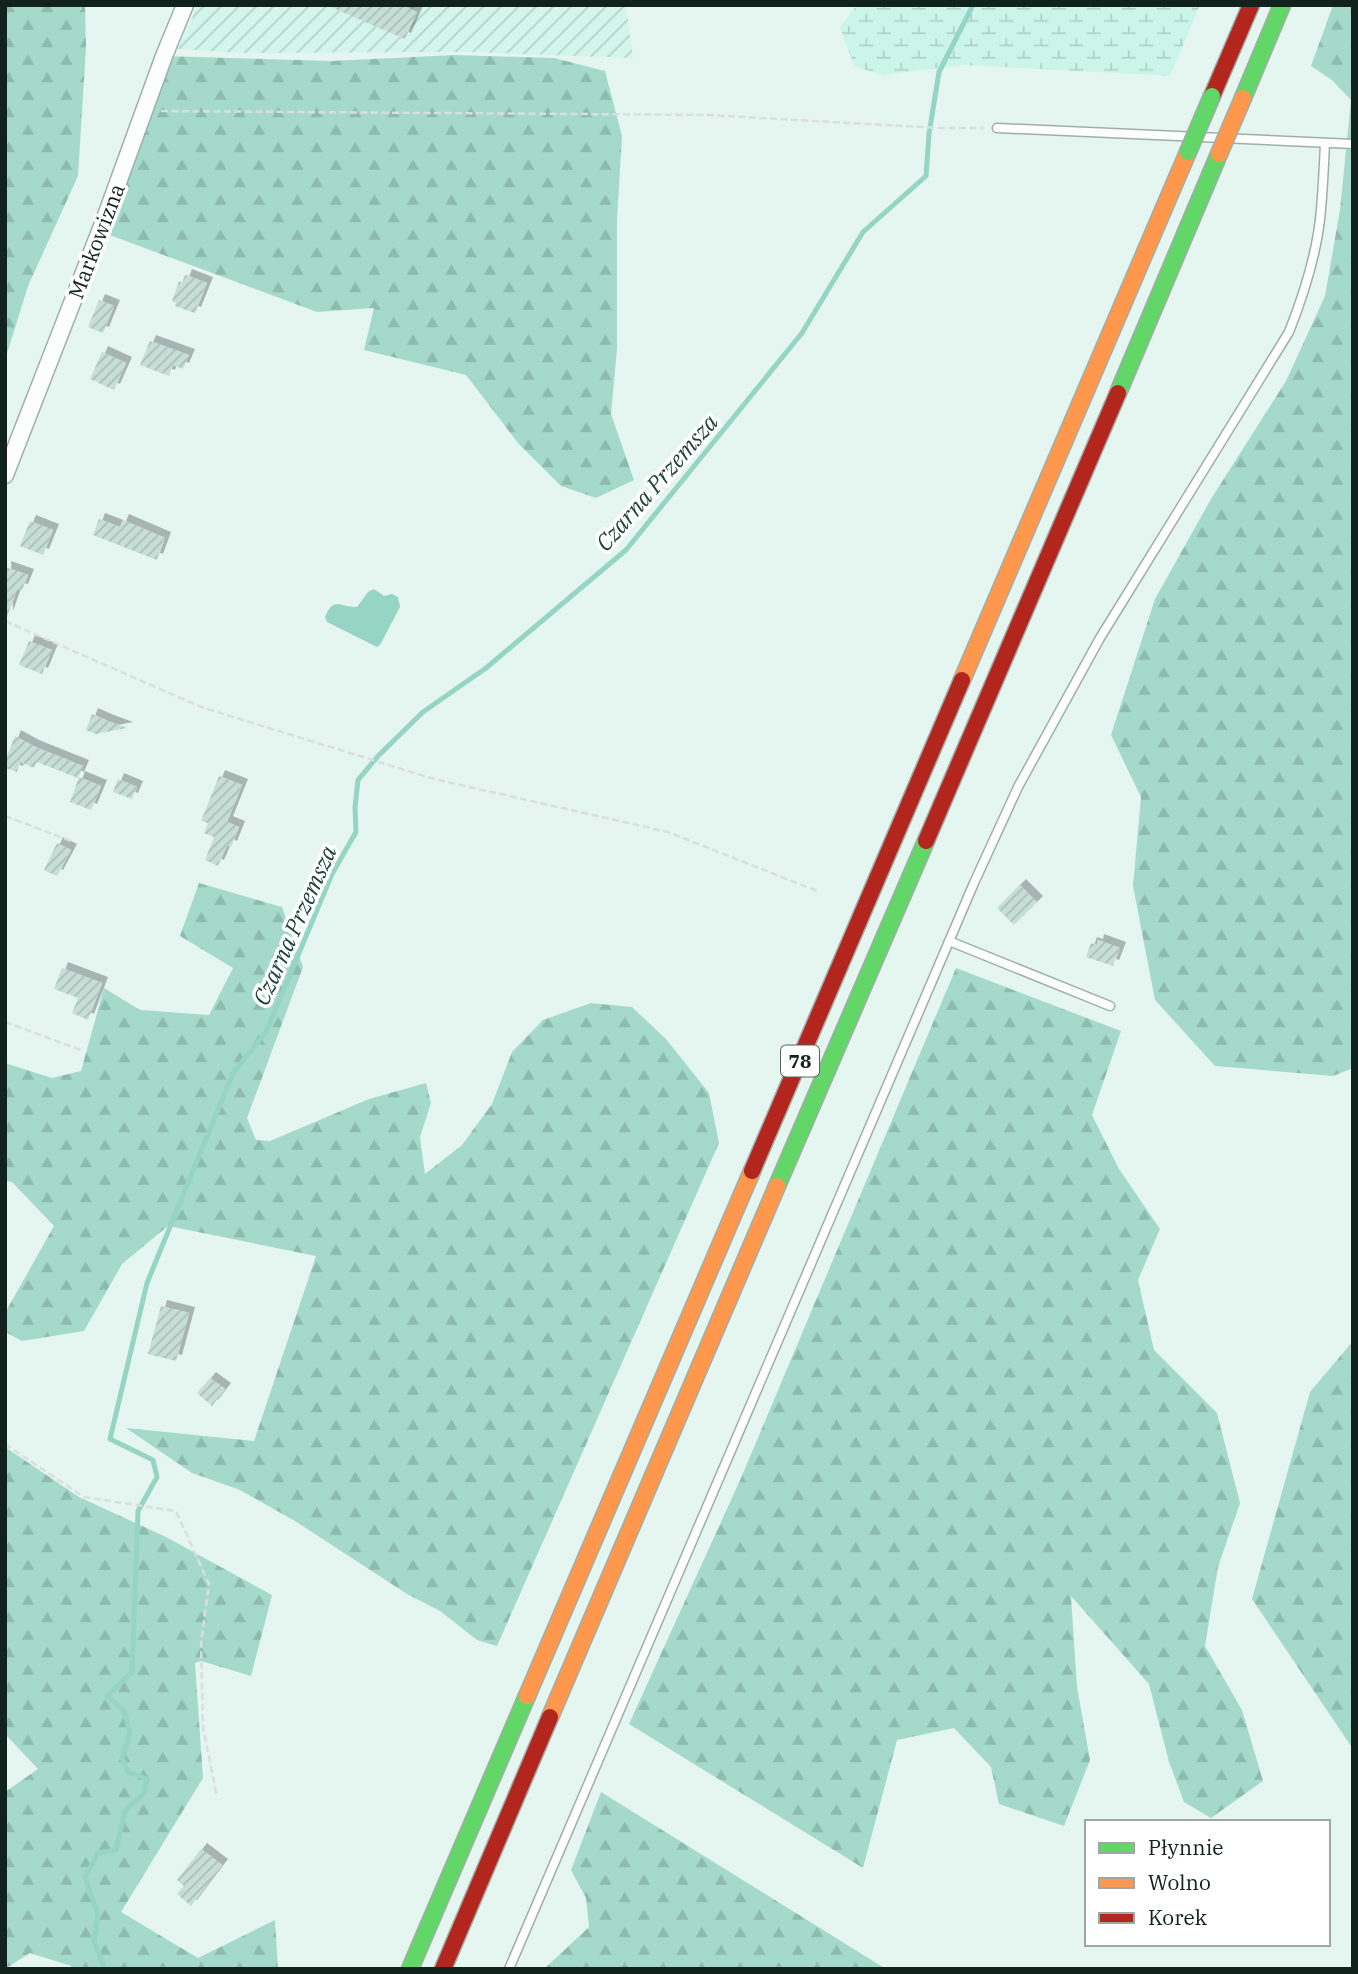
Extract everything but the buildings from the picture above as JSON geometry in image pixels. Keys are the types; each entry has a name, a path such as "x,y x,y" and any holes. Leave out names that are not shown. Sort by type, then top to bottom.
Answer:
{"main road":[{"name":"78","path":"410,1969 1251,5"},
{"name":"78","path":"443,1969 1159,299 1282,5"}],"street":[{"name":"Markowizna","path":"5,475 185,5"}],"lane":[{"path":"997,128 1353,144"},
{"path":"509,1969 949,941 1018,787 1100,638 1289,331 1301,297 1321,212 1325,143"},
{"path":"949,941 1110,1006"}],"path":[{"path":"144,111 708,115 940,128 997,128"},
{"path":"5,621 201,707 434,779 668,832 817,891"},
{"path":"5,816 71,841"},
{"path":"5,1022 81,1050"},
{"path":"5,1444 84,1497 176,1511 209,1584 201,1643 203,1727 217,1797"}],"shaded area":[{"path":"198,5 626,5 633,58 467,52 247,53 178,49"},
{"path":"374,589 384,596 392,594 398,597 400,607 377,647 327,622 325,617 335,604 357,607 368,592"}],"green space":[{"path":"5,5 85,5 86,48 78,176 28,286 5,360"},
{"path":"857,5 1200,5 1170,76 964,65 882,75 854,66 840,27"},
{"path":"1333,5 1353,5 1353,1068 1333,1076 1215,1066 1155,1000 1133,886 1141,797 1111,735 1155,599 1211,499 1286,381 1325,296 1340,210 1351,100 1332,80 1311,66"},
{"path":"455,55 554,58 605,71 622,136 617,220 617,349 611,414 634,480 596,498 561,486 518,443 466,375 364,350 374,308 317,312 107,234 164,56 331,61"},
{"path":"199,883 282,907 303,967 247,1118 256,1140 270,1141 369,1099 426,1083 431,1103 420,1137 425,1174 462,1145 492,1104 512,1052 543,1020 591,1003 632,1007 666,1039 709,1093 719,1143 497,1646 477,1640 440,1611 407,1594 295,1521 240,1490 192,1473 126,1428 254,1441 316,1256 168,1226 122,1264 84,1331 22,1341 5,1332 5,1313 54,1226 12,1182 5,1181 5,1063 52,1078 81,1071 104,988 140,1010 209,1015 233,968 180,936"},
{"path":"956,968 1121,1031 1092,1115 1119,1169 1160,1229 1138,1280 1154,1350 1217,1413 1240,1503 1218,1567 1205,1646 1242,1710 1263,1781 1211,1818 1184,1802 1169,1762 1149,1684 1071,1596 1077,1687 1090,1760 1064,1826 999,1804 991,1767 954,1728 897,1740 863,1868 629,1724 741,1478"},
{"path":"1353,1341 1353,1749 1252,1599 1310,1392"},
{"path":"5,1447 79,1497 166,1537 272,1595 251,1676 201,1661 195,1663 203,1778 121,1912 198,1958 275,1920 278,1969 72,1969 71,1966 30,1953 5,1969 5,1792 38,1769 5,1734"},
{"path":"601,1792 886,1969 544,1969 589,1927 586,1898 571,1870"}],"waterway":[{"name":"Czarna Przemsza","path":"105,1969 94,1941 98,1915 85,1877 98,1853 116,1850 125,1811 144,1793 147,1779 128,1772 122,1758 130,1733 124,1711 107,1696 132,1672 138,1511 157,1477 153,1460 110,1439 147,1283 233,1073 266,1032 332,874 356,832 358,780 378,756 423,712 486,668 626,550 802,333 863,232 926,176 929,134 939,72 973,5"}],"traffic: fast":[{"path":"1243,98 1282,5"},
{"path":"1188,152 1212,96"},
{"path":"1118,393 1219,154"},
{"path":"777,1186 926,841"},
{"path":"410,1969 527,1696"}],"traffic: slow":[{"path":"1219,154 1243,98"},
{"path":"962,680 1188,152"},
{"path":"527,1696 752,1171"},
{"path":"550,1717 777,1186"}],"traffic: jam":[{"path":"1212,96 1251,5"},
{"path":"926,841 1118,393"},
{"path":"752,1171 962,680"},
{"path":"443,1969 550,1717"}]}
